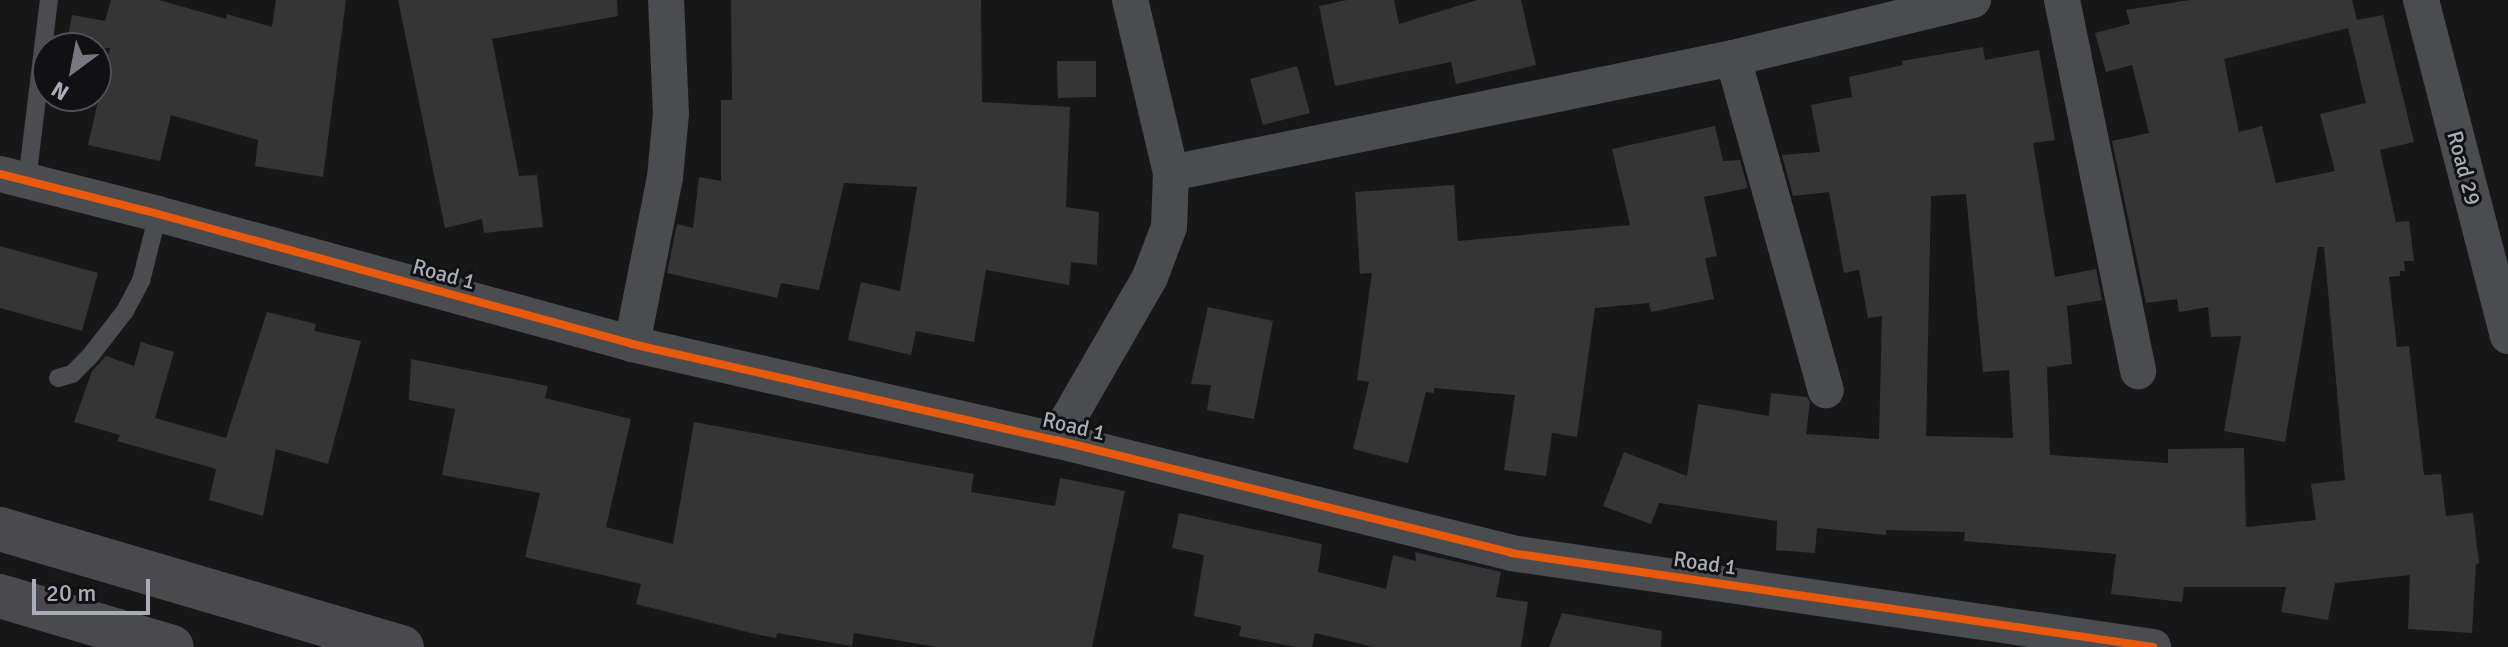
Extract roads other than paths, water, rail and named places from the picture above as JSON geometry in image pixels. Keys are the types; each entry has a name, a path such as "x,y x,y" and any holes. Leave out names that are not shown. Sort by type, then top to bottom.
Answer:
{"main road":[{"path":"0,529 402,647"},
{"path":"194,647 208,591"},
{"path":"0,596 172,647"}],"street":[{"path":"632,344 665,177 671,114 666,0"},
{"path":"1056,440 1150,277 1169,227 1171,173 1130,0"},
{"path":"1171,173 1733,58 1973,0"},
{"path":"2062,0 2138,371"},
{"name":"Road 29","path":"2421,0 2508,336"},
{"path":"1733,58 1826,390"},
{"name":"Road 1","path":"14,178 158,214 632,344 1056,440 1511,553 2153,647"}],"lane":[{"path":"14,178 49,0"},
{"path":"58,378 72,374 125,311 141,281 158,214"}]}
